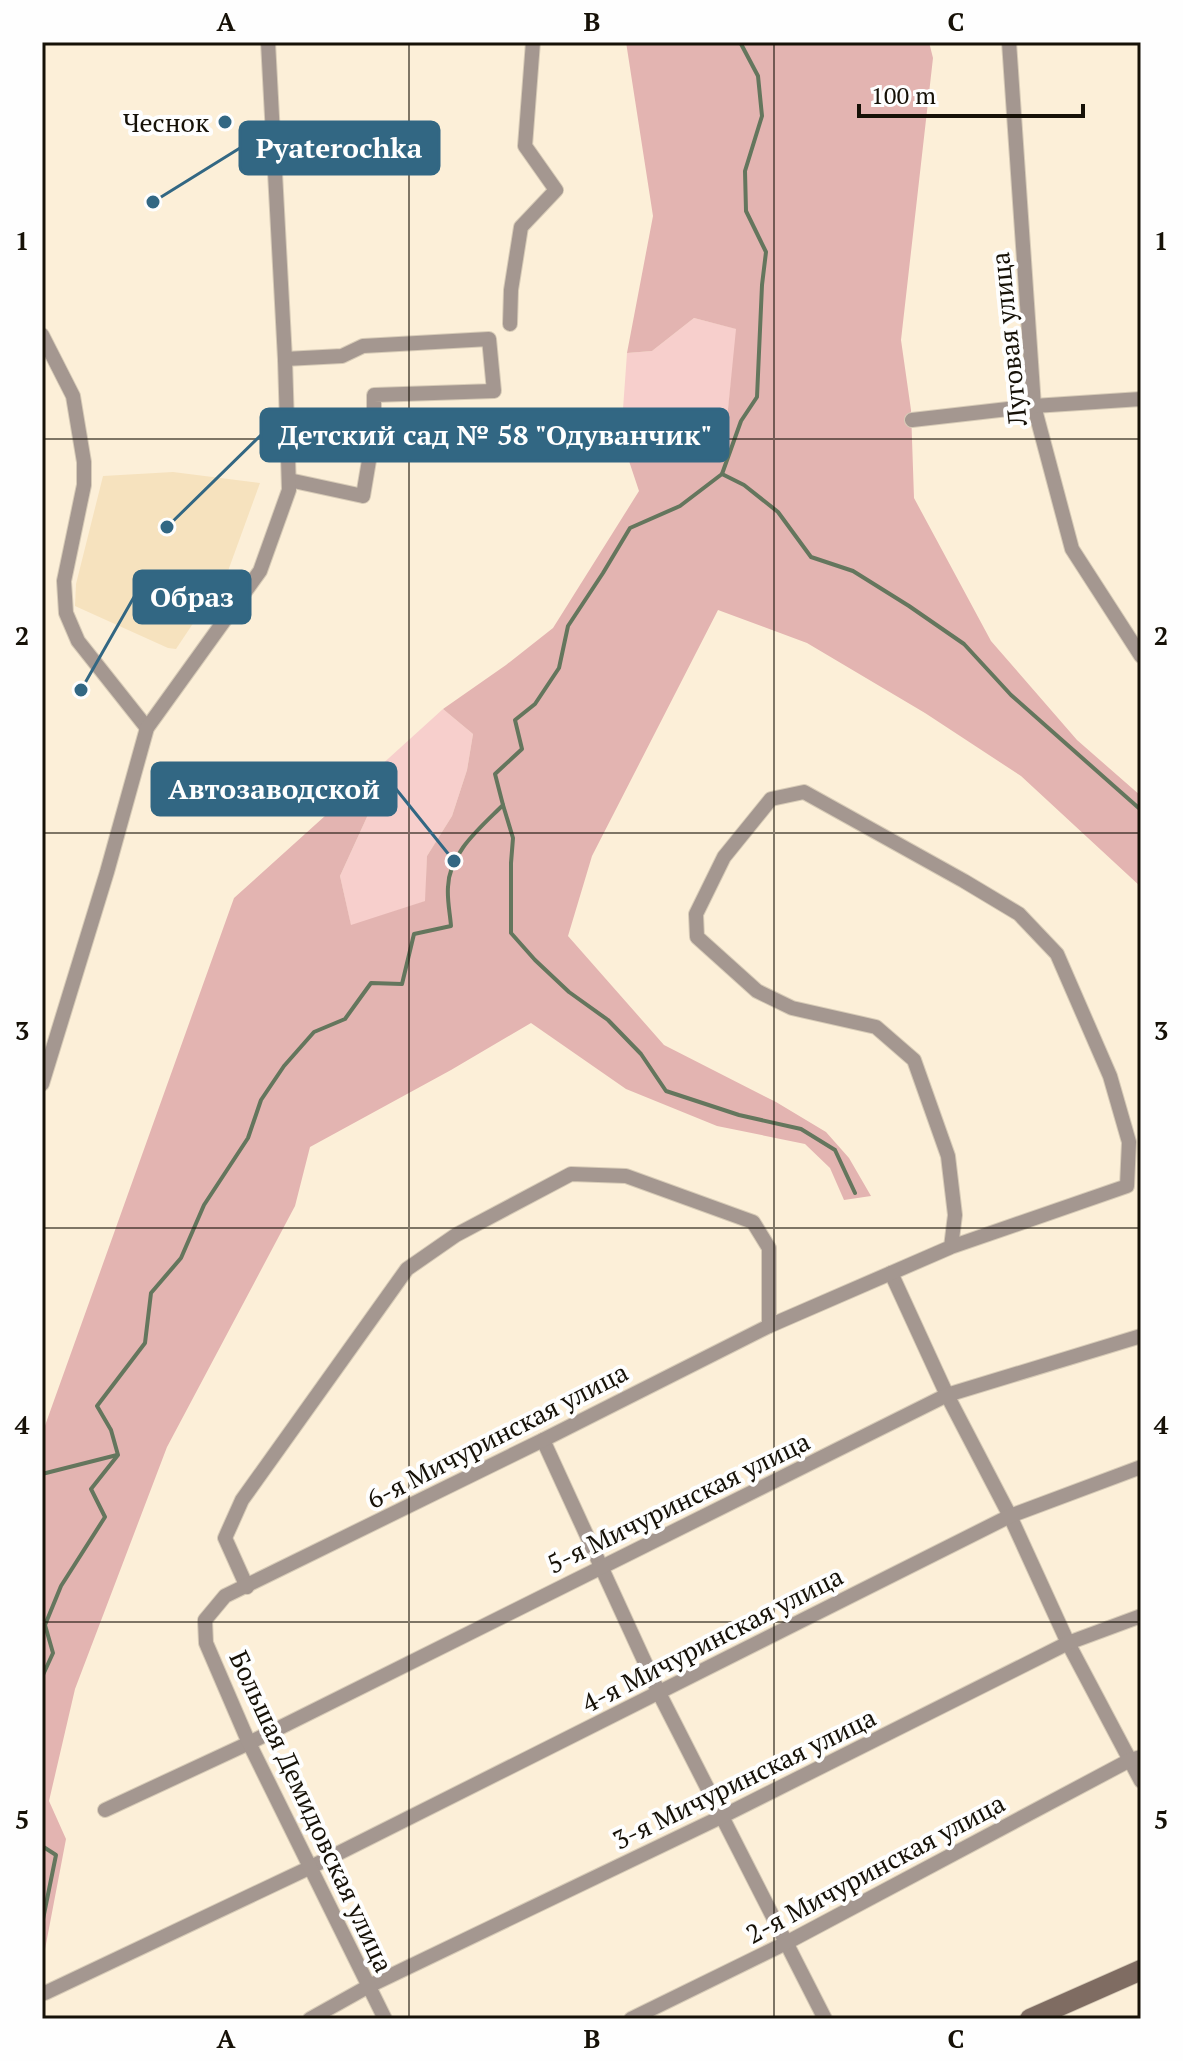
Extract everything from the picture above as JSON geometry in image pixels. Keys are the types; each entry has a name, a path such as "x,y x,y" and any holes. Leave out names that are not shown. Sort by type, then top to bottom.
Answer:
{"main road":[{"path":"1030,2019 1141,1970"}],"street":[{"path":"42,1084 147,728 260,571 289,490 268,42"},
{"path":"510,324 511,290 521,227 556,190 525,146 533,42"},
{"name":"Луговая улица","path":"1009,42 1034,406 1072,549 1141,656"},
{"path":"42,335 73,396 84,462 84,485 64,581 66,613 78,641 147,728"},
{"path":"285,359 342,356 363,346 489,339 494,391 374,395 374,431 363,496 289,480"},
{"path":"912,420 1034,406 1141,399"},
{"path":"374,431 502,423"},
{"name":"6-я Мичуринская улица","path":"205,1620 225,1596 769,1326 951,1247 1127,1186 1129,1142 1110,1076 1057,954 1019,914 804,792 771,799 724,857 696,914 697,937 757,991 792,1008 876,1027 914,1060 948,1156 955,1215 951,1247"},
{"path":"247,1587 225,1538 242,1500 407,1269 456,1235 571,1174 626,1176 753,1222 769,1248 769,1326"},
{"path":"891,1273 947,1395 1010,1516 1068,1643 1136,1758 1141,1781"},
{"name":"5-я Мичуринская улица","path":"105,1810 249,1743 947,1395 1141,1336"},
{"path":"543,1440 659,1693 825,2019"},
{"name":"4-я Мичуринская улица","path":"45,1993 311,1867 1010,1516 1141,1467"},
{"name":"3-я Мичуринская улица","path":"310,2019 369,1986 723,1816 1068,1643 1141,1616"},
{"name":"Большая Демидовская улица","path":"205,1620 206,1643 249,1743 385,2019"},
{"name":"2-я Мичуринская улица","path":"631,2019 786,1943 1136,1758"}],"shaded area":[{"path":"626,42 929,42 933,58 901,340 911,410 914,498 991,641 1077,740 1141,796 1141,887 1021,776 925,713 807,643 718,610 592,856 568,936 664,1045 776,1102 826,1132 849,1158 871,1196 844,1200 830,1168 805,1144 717,1126 626,1089 531,1023 310,1147 295,1206 167,1447 75,1689 49,1801 66,1839 42,1965 42,1434 234,898 346,797 372,806 340,876 351,925 425,901 427,856 452,816 467,770 473,734 443,709 553,628 639,491 621,437 704,448 727,419 736,329 694,318 652,351 627,353 653,216"},
{"path":"694,318 737,329 727,419 704,448 621,437 627,353 652,351"},
{"path":"173,472 260,483 228,571 176,649 75,606 76,584 103,476"},
{"path":"443,709 473,734 467,770 452,816 427,856 426,901 351,926 340,876 372,806 346,797"}],"waterway":[{"path":"42,1677 53,1653 45,1625 61,1586 105,1517 91,1489 118,1455 111,1430 97,1406 145,1343 151,1293 181,1258 204,1205 248,1138 261,1100 284,1066 314,1032 345,1019 371,983 402,984 414,934 451,926 448,887 454,863 467,842 503,805 495,774 522,749 515,720 535,704 559,668 568,626 630,528 680,506 722,474 741,421 757,397 766,252 746,211 745,171 762,116 758,76 740,42"},
{"path":"722,474 744,485 778,512 811,557 853,571 964,644 1011,695 1141,810"},
{"path":"503,805 513,838 511,933 535,960 569,992 608,1020 641,1054 666,1091 739,1115 801,1129 835,1150 855,1193"},
{"path":"42,1474 117,1455"},
{"path":"42,1846 56,1855 42,1924"}],"place":[{"name":"Чеснок","path":"225,122"},
{"name":"Pyaterochka","path":"153,202"},
{"name":"Детский сад № 58 \"Одуванчик\"","path":"167,527"},
{"name":"Образ","path":"81,690"},
{"name":"Автозаводской","path":"454,861"}]}
